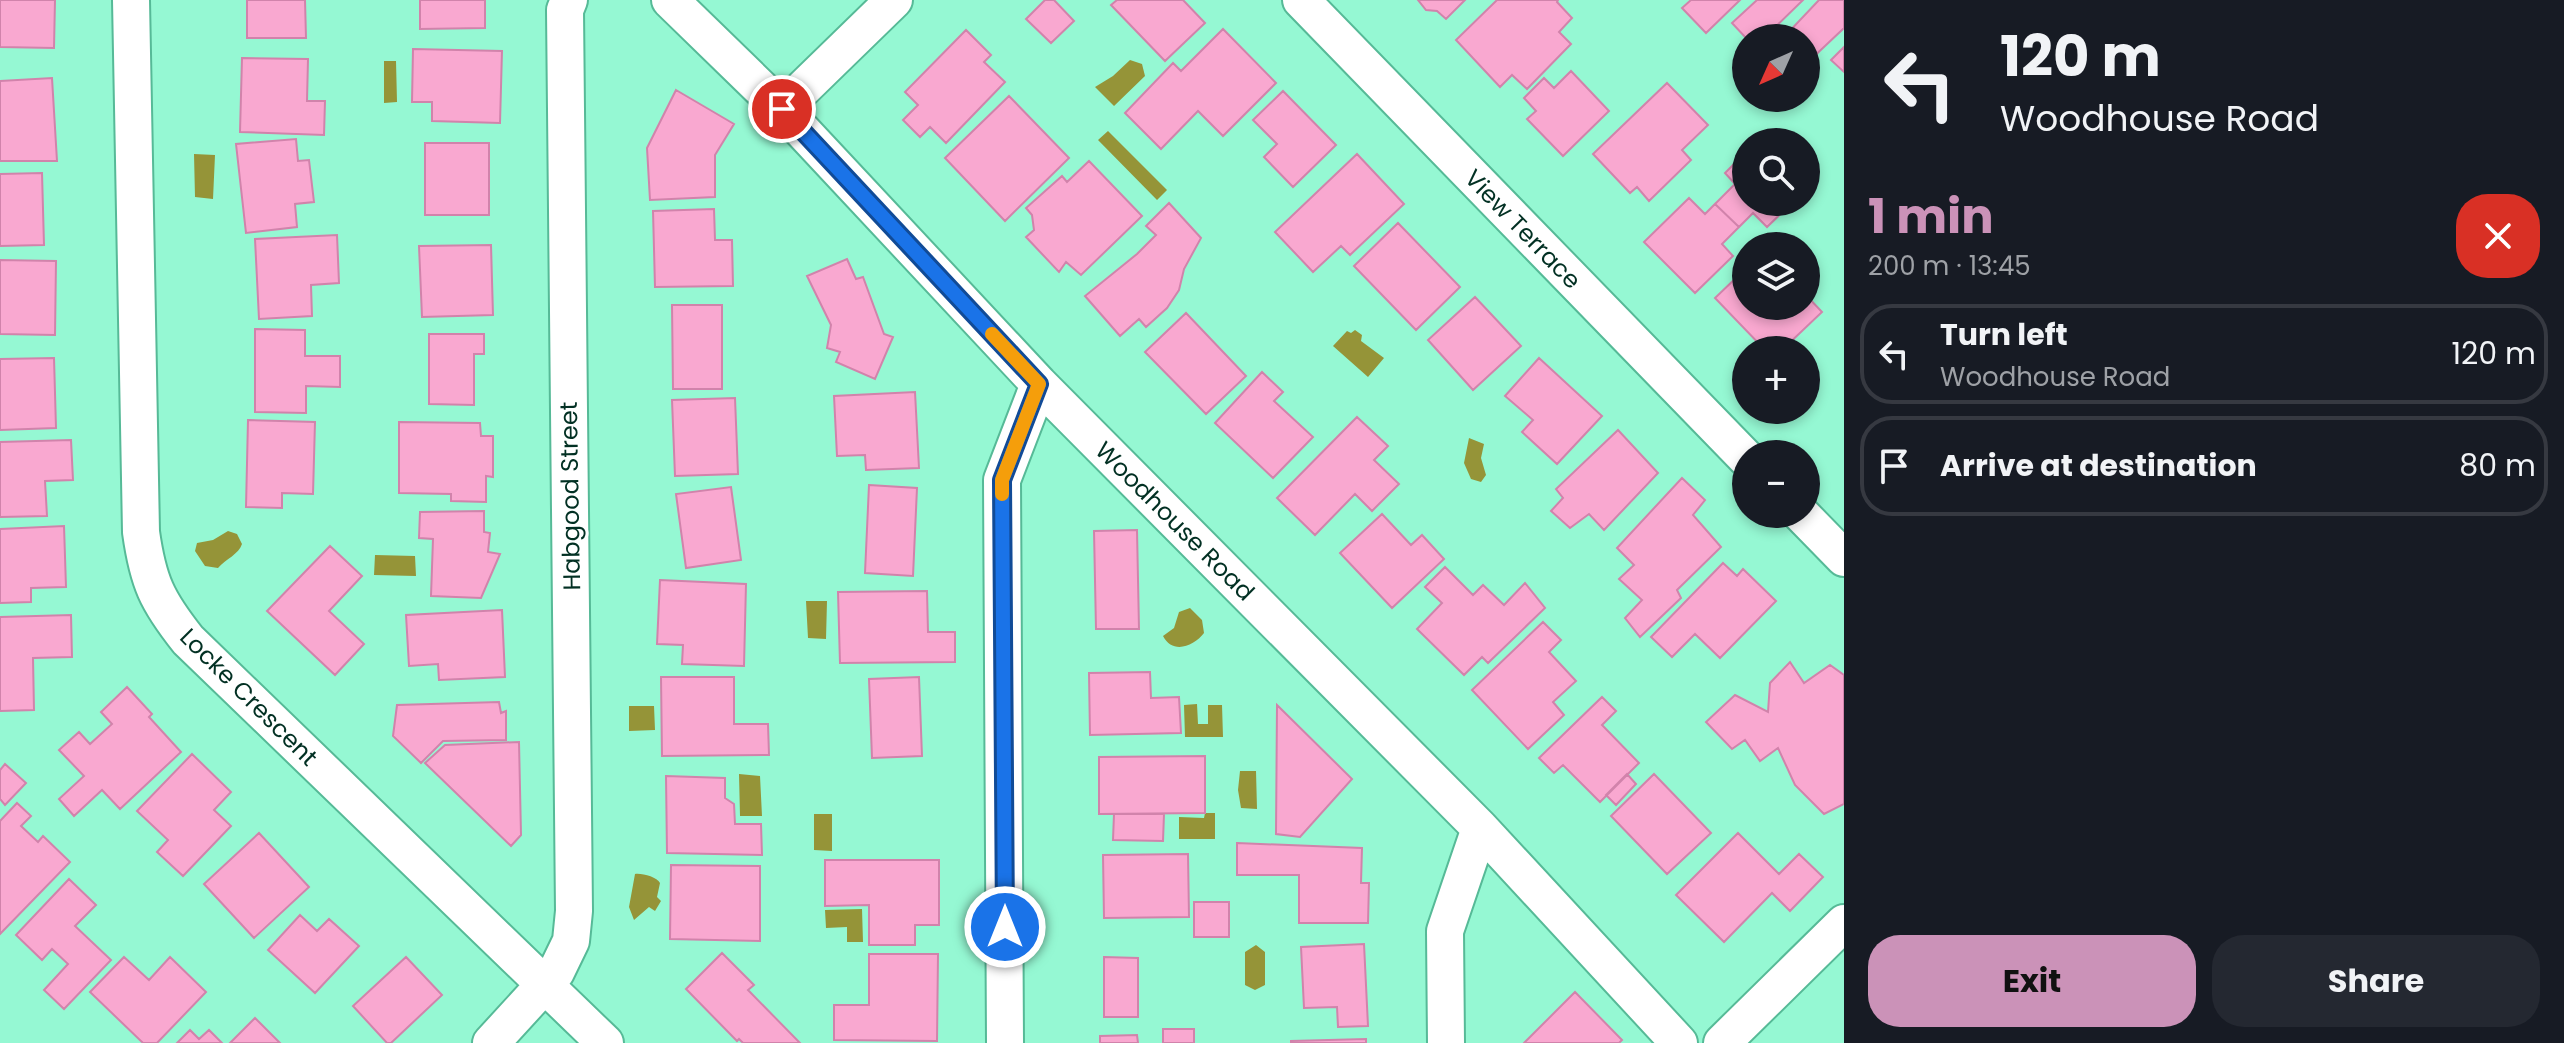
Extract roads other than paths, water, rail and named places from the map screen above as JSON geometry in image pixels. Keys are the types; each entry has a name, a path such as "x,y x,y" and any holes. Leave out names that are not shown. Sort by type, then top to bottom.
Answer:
{"street":[{"name":"Locke Crescent","path":"131,0 141,532 146,568 155,594 188,640 605,1043"},
{"name":"Habgood Street","path":"491,1043 556,972 571,941 574,911 565,26 565,10 569,0"},
{"name":"Woodhouse Road","path":"670,0 782,109 1039,384 1480,828 1679,1043"},
{"path":"782,109 894,0"},
{"name":"View Terrace","path":"1301,0 1732,444"},
{"path":"1005,1043 1002,480 1039,384"},
{"path":"1815,528 1844,558"},
{"path":"1446,1043 1445,931 1480,828"},
{"path":"1722,1043 1844,923"}]}
